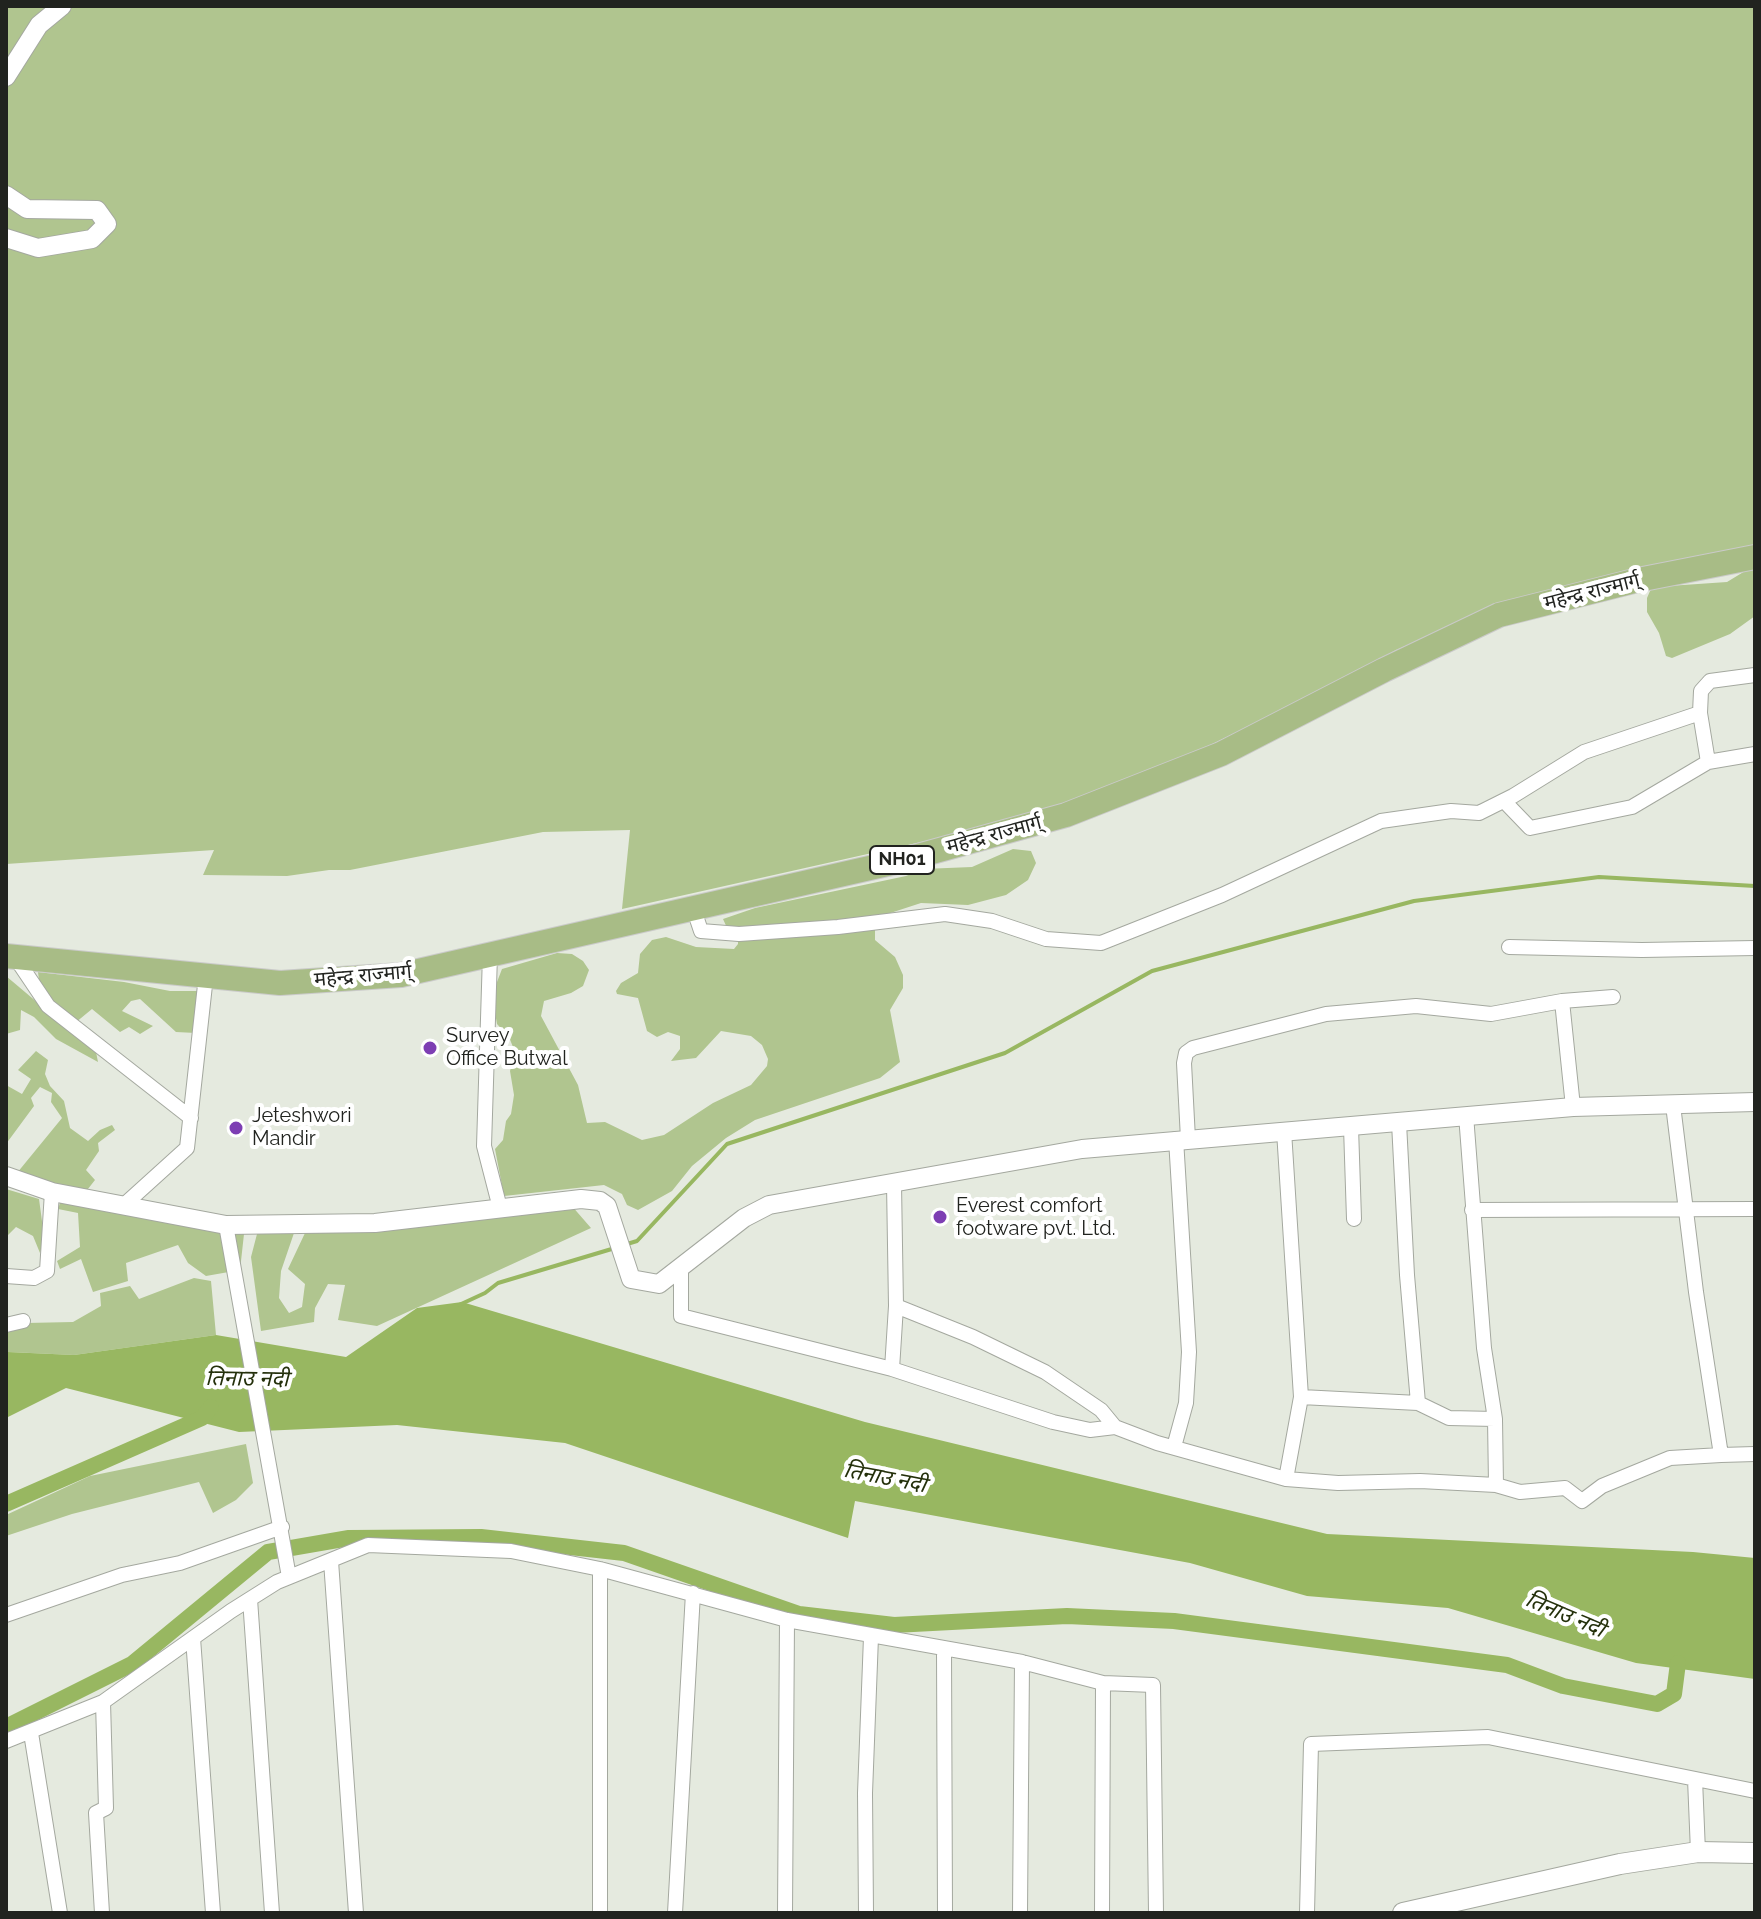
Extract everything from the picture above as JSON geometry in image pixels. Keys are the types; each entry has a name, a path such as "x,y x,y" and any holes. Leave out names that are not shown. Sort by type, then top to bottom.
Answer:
{"highway":[{"name":"महेन्द्र राज्मार्ग्","path":"11,957 280,983 401,975 896,862 1066,815 1221,754 1499,615 1638,580 1755,557"}],"main road":[{"path":"1403,1913 1620,1864 1698,1852 1755,1853"}],"street":[{"path":"6,77 39,25 62,6"},
{"path":"6,195 27,209 97,210 107,224 92,239 38,248 6,238"},
{"path":"1708,762 1700,713 1704,684 1755,675"},
{"path":"693,907 701,931 739,934 838,927 945,914 992,921 1046,939 1101,943 1222,895 1381,821 1451,811 1479,813 1584,752 1700,713"},
{"path":"1504,801 1530,828 1632,807 1708,762 1755,754"},
{"path":"1509,947 1642,950 1755,948"},
{"path":"490,955 484,1146 500,1208"},
{"path":"11,957 48,1006 191,1118"},
{"path":"124,1205 187,1148 206,976"},
{"path":"1174,1447 1186,1403 1189,1352 1182,1139 1186,1053 1193,1048 1326,1014 1416,1006 1491,1014 1562,1001 1613,997"},
{"path":"1562,1001 1573,1107"},
{"path":"6,1176 52,1192 226,1225 375,1223 581,1199 600,1201 607,1206 631,1279 659,1284 744,1218 769,1205 1082,1149 1573,1107 1755,1102"},
{"path":"1673,1105 1696,1292 1721,1455"},
{"path":"1466,1115 1484,1348 1495,1419 1496,1485"},
{"path":"1399,1123 1418,1403"},
{"path":"1351,1127 1354,1219"},
{"path":"1284,1131 1301,1397 1286,1479"},
{"path":"892,1369 896,1306 894,1184"},
{"path":"6,1276 34,1278 47,1271 52,1192"},
{"path":"1473,1210 1755,1209"},
{"path":"226,1225 289,1577"},
{"path":"681,1268 681,1316 892,1369 1053,1422 1090,1430 1115,1427 1286,1479 1338,1483 1420,1481 1496,1485 1520,1492 1565,1488 1582,1501 1602,1486 1670,1458 1755,1454"},
{"path":"896,1306 973,1337 1045,1372 1101,1410 1115,1427"},
{"path":"6,1325 23,1321"},
{"path":"1301,1397 1418,1403 1449,1418 1495,1419"},
{"path":"6,1615 122,1575 180,1563 282,1527"},
{"path":"6,1741 103,1702 277,1582 368,1545 450,1546 511,1551 600,1569 787,1620 1022,1662 1103,1683 1153,1685 1156,1913"},
{"path":"331,1561 356,1913"},
{"path":"600,1569 600,1913"},
{"path":"675,1913 693,1593"},
{"path":"250,1599 272,1913"},
{"path":"785,1913 787,1620"},
{"path":"866,1913 865,1793 871,1637"},
{"path":"193,1638 213,1913"},
{"path":"944,1650 945,1913"},
{"path":"1020,1913 1022,1662"},
{"path":"1102,1913 1103,1683"},
{"path":"102,1913 96,1813 106,1808 103,1702"},
{"path":"31,1733 60,1913"},
{"path":"1307,1913 1311,1744 1488,1737 1755,1791"},
{"path":"1695,1779 1698,1852"}],"shaded area":[{"path":"6,6 1755,6 1755,545 1603,578 1501,606 1396,650 1322,691 1173,763 1015,821 622,909 630,830 543,832 350,870 287,876 203,875 214,850 6,864"},
{"path":"1755,565 1755,616 1730,634 1672,658 1666,656 1659,633 1647,612 1650,591 1654,587 1727,582"},
{"path":"1013,849 1031,851 1036,863 1028,880 1006,895 968,905 921,903 875,918 875,940 895,957 903,975 903,988 890,1010 900,1062 880,1078 755,1120 726,1138 692,1166 672,1191 638,1210 627,1205 622,1194 604,1185 504,1196 495,1149 503,1140 506,1121 511,1114 514,1095 510,1071 515,1052 509,1037 497,1024 492,995 502,969 557,953 572,954 583,961 589,970 583,986 544,1001 541,1016 578,1085 587,1123 605,1122 642,1140 664,1135 713,1103 751,1085 767,1066 768,1059 762,1045 751,1036 721,1031 696,1058 671,1061 680,1049 680,1036 668,1032 657,1037 647,1031 638,998 617,994 616,991 621,983 638,973 640,954 652,940 666,937 696,947 734,949 738,938 728,930 723,919 755,908 906,876 923,869 972,867"},
{"path":"38,972 170,991 202,991 196,1033 176,1032 140,999 131,1001 122,1011 153,1026 140,1034 129,1027 120,1032 92,1009 75,1023 40,988"},
{"path":"6,976 96,1052 98,1062 56,1039 34,1017 21,1010 20,1030 6,1034"},
{"path":"36,1051 48,1060 45,1074 50,1086 64,1101 70,1128 88,1141 100,1130 112,1125 115,1130 98,1143 99,1151 86,1170 95,1180 84,1194 17,1173 62,1118 51,1102 52,1093 40,1087 31,1098 34,1106 6,1144 6,1085 22,1094 31,1079 18,1070"},
{"path":"6,1189 39,1199 44,1236 40,1253 33,1236 16,1227 6,1237"},
{"path":"61,1200 244,1234 240,1270 206,1276 188,1263 178,1245 126,1263 128,1281 93,1292 81,1259 60,1269 57,1261 80,1247 78,1213 58,1209"},
{"path":"571,1205 591,1228 377,1326 338,1320 345,1285 328,1284 315,1308 314,1322 261,1331 251,1257 257,1234 294,1233 281,1271 279,1298 289,1313 302,1307 305,1284 288,1269 305,1233 412,1225"},
{"path":"194,1278 211,1281 216,1335 74,1355 6,1354 6,1328 26,1323 73,1322 101,1306 100,1293 130,1286 139,1299"},
{"path":"246,1444 253,1483 236,1500 213,1513 199,1482 72,1514 6,1536 6,1515 90,1476"}],"water":[{"name":"तिनाउ नदी","path":"462,1302 865,1422 1327,1534 1693,1552 1755,1558 1755,1679 1636,1663 1448,1608 1307,1596 1190,1563 855,1501 848,1538 565,1443 397,1425 239,1432 66,1388 6,1418 8,1352 74,1355 216,1335 346,1357 417,1308"}],"waterway":[{"path":"627,1244 637,1241 727,1144 1005,1053 1152,971 1414,901 1599,877 1755,886"},
{"path":"459,1305 498,1283 615,1248"},
{"path":"6,1504 202,1418 211,1407"},
{"path":"6,1727 132,1664 268,1552 349,1538 481,1537 624,1553 799,1614 894,1625 1067,1616 1174,1621 1507,1665 1563,1686 1657,1704 1674,1694 1678,1663"}],"place":[{"name":"Survey Office Butwal","path":"430,1048"},
{"name":"Jeteshwori Mandir","path":"236,1128"},
{"name":"Everest comfort footware pvt. Ltd.","path":"940,1217"}]}
